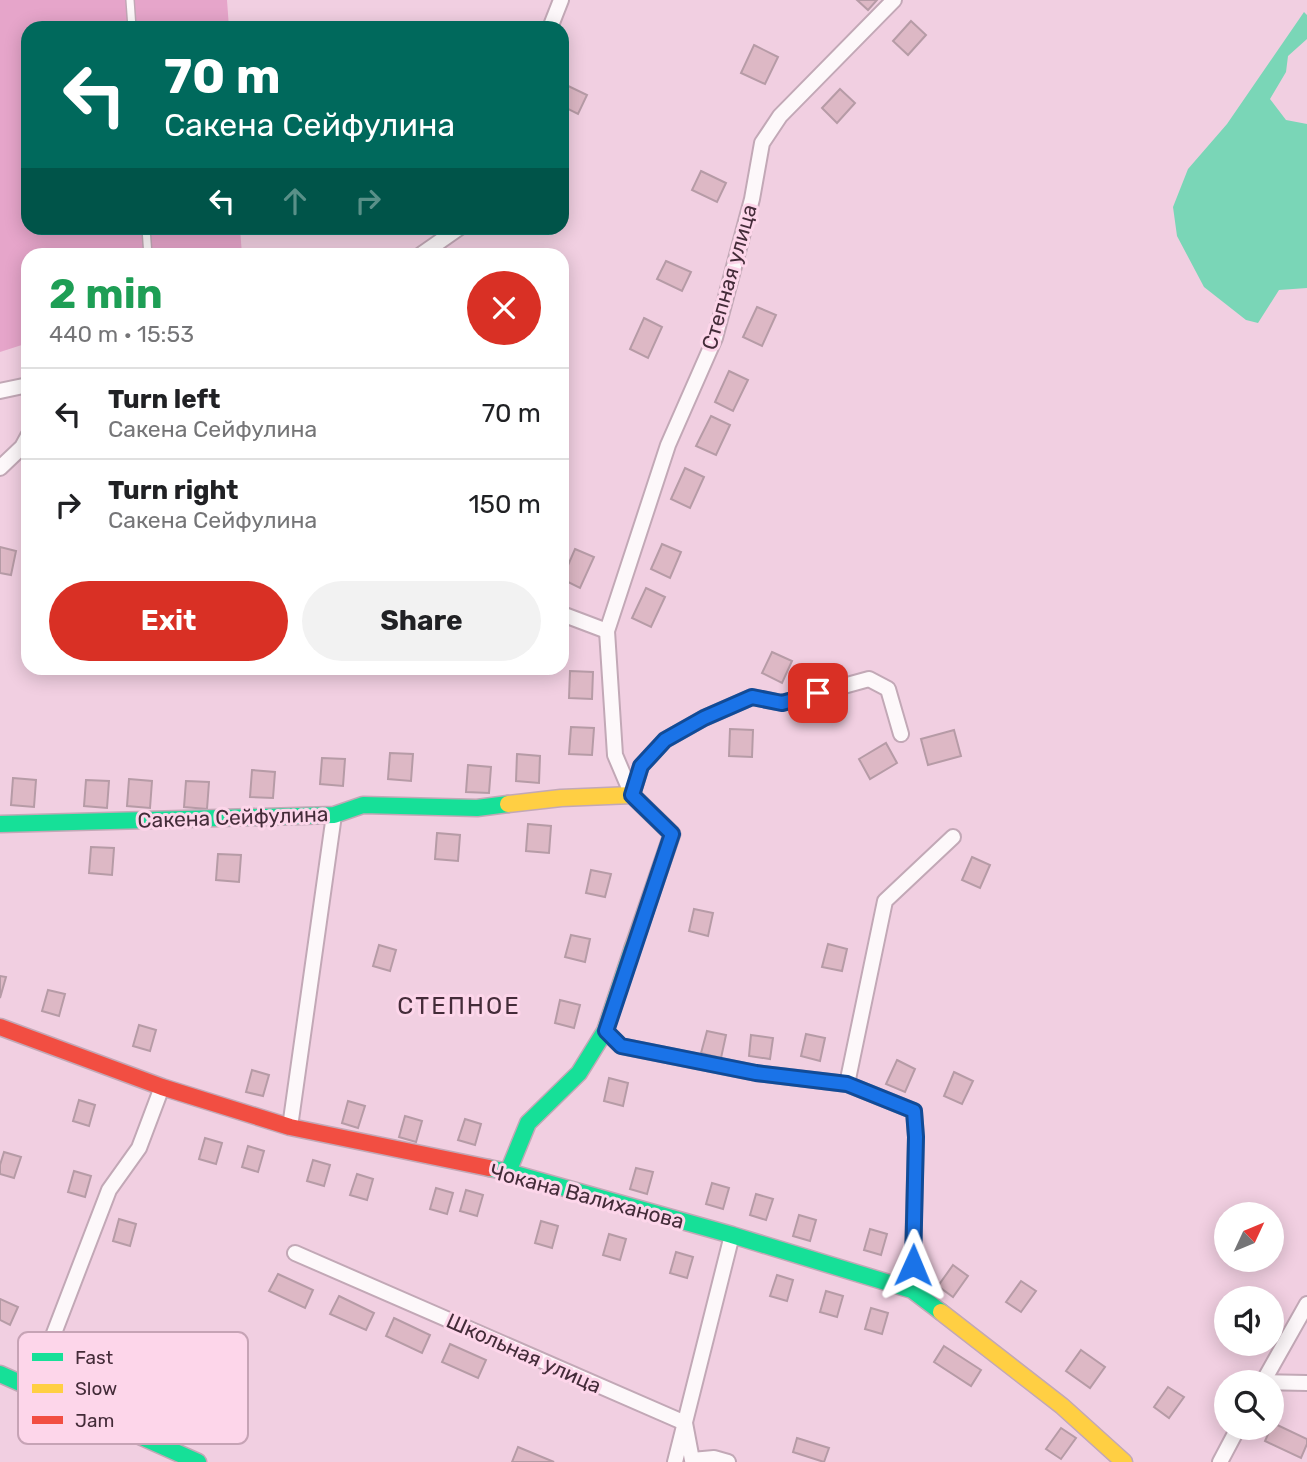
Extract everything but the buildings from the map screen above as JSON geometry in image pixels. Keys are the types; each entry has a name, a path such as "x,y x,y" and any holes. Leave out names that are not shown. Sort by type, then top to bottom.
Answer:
{"street":[{"path":"553,21 561,0"},
{"name":"Степная улица","path":"632,795 615,755 607,631 668,445 715,338 752,199 762,143 780,116 894,0"},
{"path":"430,248 449,235"},
{"path":"0,391 21,386"},
{"path":"0,468 21,449"},
{"path":"569,617 607,631"},
{"path":"508,1172 528,1123 579,1073 606,1031 672,834 632,795 641,766 665,740 704,718 752,697 782,703 869,680 888,689 901,734"},
{"name":"Сакена Сейфулина","path":"0,824 334,815 363,804 477,808 561,798 632,795"},
{"path":"290,1127 334,815"},
{"path":"847,1084 885,901 953,837"},
{"name":"Чокана Валиханова","path":"0,1027 162,1087 290,1127 508,1172 912,1290 1062,1406 1124,1462"},
{"path":"606,1031 621,1046 756,1073 847,1084 914,1111 916,1137 912,1290"},
{"path":"54,1332 109,1190 139,1148 162,1087"},
{"path":"675,1462 732,1236"},
{"name":"Школьная улица","path":"295,1253 685,1423"},
{"path":"1270,1370 1307,1304"},
{"path":"0,1374 18,1382"},
{"path":"1284,1382 1307,1383"},
{"path":"685,1423 692,1460 714,1458 728,1462"},
{"path":"1220,1462 1232,1440"},
{"path":"158,1444 198,1462"}],"lane":[{"path":"130,0 132,21"}],"shaded area":[{"path":"0,0 227,0 228,21 21,21 21,235 241,235 241,248 21,248 21,345 0,352"},
{"path":"1304,12 1307,15 1307,39 1288,56 1286,72 1270,99 1286,120 1307,124 1307,288 1279,290 1258,323 1246,320 1204,287 1177,236 1173,207 1188,169 1227,124"}],"traffic: fast":[{"path":"0,824 334,815 363,805 477,808 508,804"},
{"path":"508,1172 528,1123 579,1073 605,1031 633,947"},
{"path":"489,1168 732,1235 912,1290 941,1312"},
{"path":"0,1374 18,1382"},
{"path":"158,1444 198,1462"}],"traffic: slow":[{"path":"508,804 561,798 632,795 672,834 633,947"},
{"path":"941,1312 1062,1406 1124,1462"}],"traffic: jam":[{"path":"0,1027 162,1087 290,1127 489,1168"}],"district":[{"name":"СТЕПНОЕ","path":"459,1006"}],"route":[{"path":"818,693 782,703 752,697 704,718 665,740 641,766 632,795 672,834 606,1031 621,1046 756,1073 847,1084 914,1111 916,1137 913,1265"}]}
